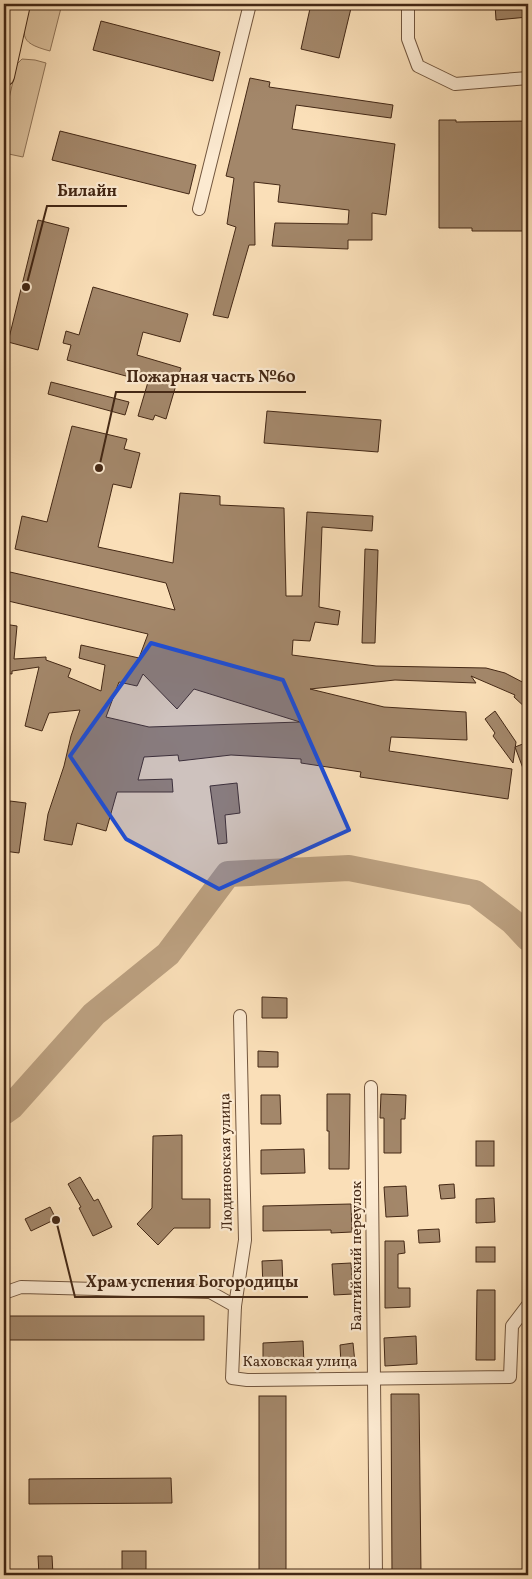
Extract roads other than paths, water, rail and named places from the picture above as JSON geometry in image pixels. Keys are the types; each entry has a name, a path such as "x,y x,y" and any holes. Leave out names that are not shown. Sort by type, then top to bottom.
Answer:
{"main road":[{"path":"4,76 20,4"}],"street":[{"path":"199,208 250,4"},
{"path":"408,4 408,39 418,66 455,84 528,78"},
{"name":"Людиновская улица","path":"236,1306 245,1240 240,1016"},
{"name":"Балтийский переулок","path":"371,1087 376,1575"},
{"path":"4,1293 21,1287 210,1292 236,1306"},
{"name":"Каховская улица","path":"236,1306 232,1378 246,1380 510,1377 512,1326 528,1305"}],"waterway":[{"path":"4,1112 11,1107 94,1014 168,954 228,874 349,868 475,893 513,922 528,938"}],"place":[{"name":"Билайн","path":"26,287"},
{"name":"Пожарная часть №60","path":"99,468"},
{"name":"Храм успения Богородицы","path":"56,1220"}]}
